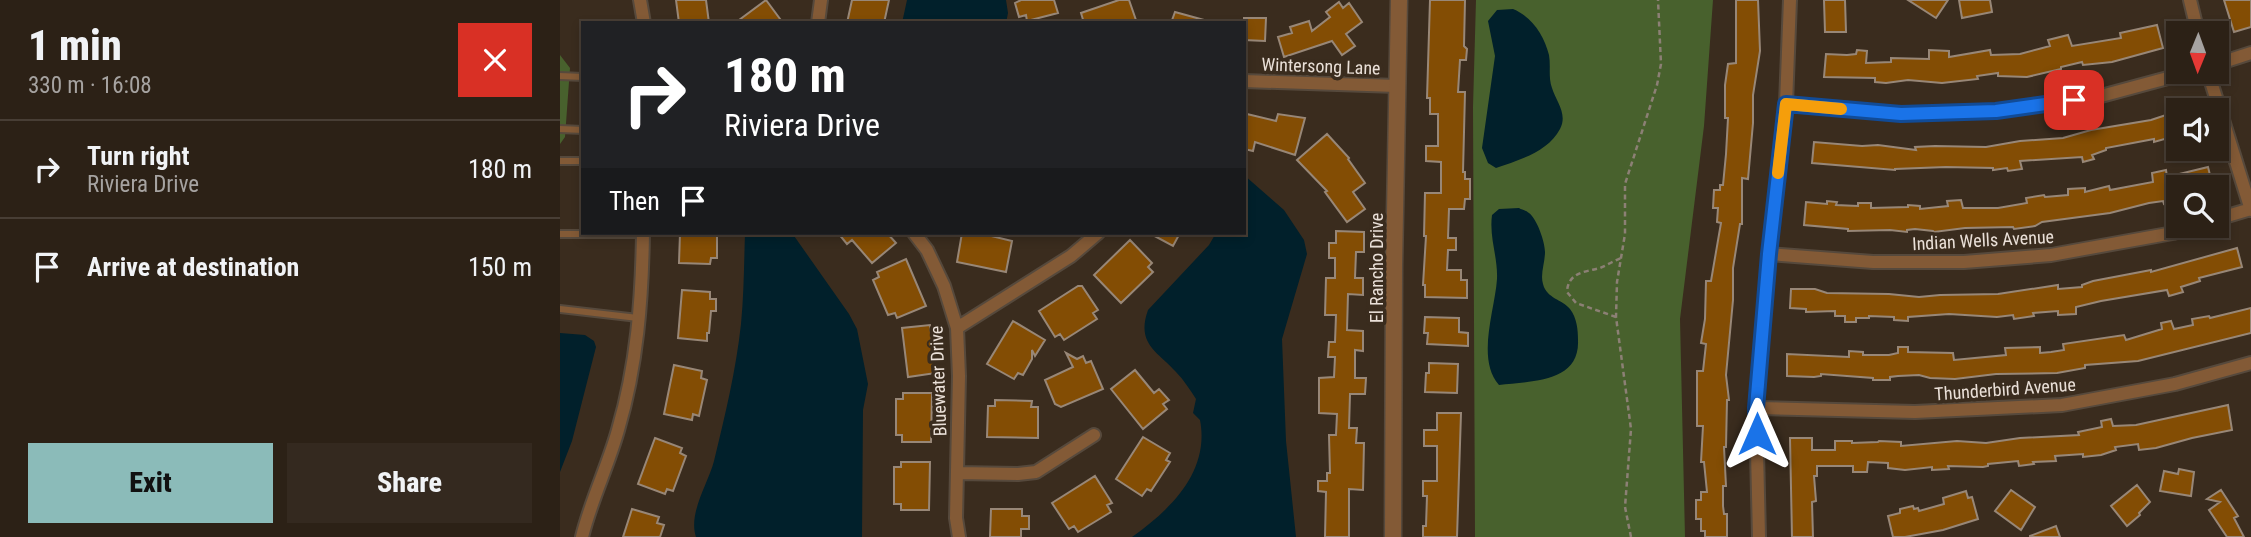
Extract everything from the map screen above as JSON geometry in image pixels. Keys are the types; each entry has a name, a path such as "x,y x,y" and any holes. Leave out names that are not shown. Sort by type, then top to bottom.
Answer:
{"street":[{"path":"640,0 644,21"},
{"path":"818,21 821,0"},
{"name":"El Rancho Drive","path":"1393,537 1399,0"},
{"path":"1759,537 1756,408 1769,254 1786,104 1790,0"},
{"path":"2190,0 2195,21"},
{"path":"2230,60 2251,53"},
{"path":"1786,104 1901,114 1996,111 2101,96 2166,78"},
{"name":"Wintersong Lane","path":"1246,81 1397,86"},
{"path":"2212,84 2251,209 2229,215"},
{"name":"Indian Wells Avenue","path":"1769,254 1873,262 1964,262 2051,255 2166,234"},
{"path":"582,537 621,419 632,374 642,296 643,235"},
{"name":"Bluewater Drive","path":"916,235 927,250 944,286 957,328 959,376 956,518 959,537"},
{"path":"957,328 1070,256 1096,235"},
{"name":"Thunderbird Avenue","path":"1756,408 1915,412 2062,405 2175,384 2251,363"},
{"path":"957,472 1036,472 1094,435"}],"lane":[{"path":"560,76 581,77"},
{"path":"560,129 581,130"},
{"path":"560,161 581,161"},
{"path":"560,234 581,234"},
{"path":"560,309 639,318"}],"path":[{"path":"1631,537 1625,507 1631,429 1616,317 1617,282 1626,222 1625,184 1657,85 1661,64 1658,0"},
{"path":"1616,317 1576,303 1567,292 1567,286 1579,273 1602,267 1621,257"}],"green space":[{"path":"1476,0 1713,0 1704,126 1680,319 1685,537 1475,537 1473,107"},
{"path":"560,55 570,68 565,137 560,144"}],"water":[{"path":"907,0 1006,0 1008,13 1006,21 902,21"},
{"path":"1513,9 1531,22 1544,40 1549,55 1551,84 1563,118 1560,129 1548,144 1523,158 1496,168 1488,163 1482,148 1495,56 1488,21 1497,10"},
{"path":"1246,177 1284,210 1304,240 1307,254 1282,339 1286,441 1296,537 1132,537 1173,502 1193,473 1199,456 1202,439 1200,420 1193,413 1196,399 1182,378 1150,346 1145,322 1148,310 1209,245 1215,235 1246,235"},
{"path":"1519,208 1527,211 1538,225 1545,252 1542,280 1545,289 1570,309 1577,324 1578,340 1571,365 1562,372 1538,380 1499,385 1492,374 1488,348 1497,279 1492,215 1499,209"},
{"path":"745,235 793,235 849,314 857,329 868,384 863,410 862,537 696,537 694,528 697,508 714,461 726,410 742,313"},
{"path":"560,333 585,335 594,341 596,347 572,441 560,472"}],"building":[{"path":"676,0 706,0 709,21 679,21"},
{"path":"766,0 782,21 738,21"},
{"path":"852,0 889,0 884,21 847,21"},
{"path":"1021,0 1054,0 1058,13 1027,21 1026,15 1019,17 1015,3"},
{"path":"1119,0 1129,0 1136,21 1083,21 1081,13"},
{"path":"1430,0 1465,0 1464,46 1467,49 1466,60 1460,60 1458,92 1465,92 1463,172 1465,179 1470,179 1470,199 1465,199 1464,209 1449,209 1448,238 1456,238 1456,250 1448,250 1447,270 1461,270 1461,280 1467,280 1467,298 1425,297 1423,285 1425,193 1441,193 1441,162 1426,161 1426,146 1438,146 1438,114 1430,114 1430,98 1427,98"},
{"path":"1736,0 1758,0 1760,51 1753,95 1748,179 1742,178 1742,224 1733,268 1726,375 1729,400 1724,447 1726,486 1723,486 1727,537 1705,537 1705,531 1701,531 1701,519 1696,519 1696,500 1701,500 1701,492 1707,492 1704,462 1701,462 1703,426 1697,426 1697,371 1703,371 1706,344 1701,343 1706,281 1711,281 1721,223 1717,222 1718,208 1713,208 1714,190 1720,190 1720,185 1723,185 1728,118 1725,118 1725,85 1728,64 1736,63"},
{"path":"1824,0 1845,0 1846,32 1825,32"},
{"path":"1908,0 1948,0 1936,18"},
{"path":"1959,0 1990,0 1992,12 1962,18"},
{"path":"2224,0 2251,0 2251,27 2234,32"},
{"path":"1339,2 1343,8 1349,3 1362,22 1346,34 1355,46 1342,55 1332,41 1284,57 1278,37 1292,33 1290,27 1309,21 1312,31 1330,17 1326,12"},
{"path":"1175,12 1204,20 1204,21 1172,21"},
{"path":"1244,18 1266,18 1265,41 1246,40"},
{"path":"2157,25 2163,48 2112,62 2083,65 2082,62 2027,77 1998,76 1998,73 1977,76 1978,79 1942,83 1908,80 1886,83 1875,82 1875,78 1824,77 1826,54 1847,55 1856,54 1857,50 1867,51 1866,63 1891,62 1891,58 1929,59 1929,50 1949,51 1949,57 1990,50 1991,55 2020,54 2050,46 2048,40 2068,35 2072,46 2121,38 2120,33"},
{"path":"1246,114 1276,121 1278,114 1305,118 1295,155 1255,142 1253,151 1246,149"},
{"path":"2166,115 2166,139 2106,148 2092,155 2094,159 2083,162 2082,157 2020,161 2022,169 2008,171 2007,168 1993,170 1946,167 1895,170 1812,163 1814,142 1916,150 1915,147 1935,146 1986,147 2063,138 2091,130"},
{"path":"1327,134 1349,158 1365,183 1353,192 1365,209 1347,222 1325,192 1327,191 1297,160"},
{"path":"2208,167 2210,175 2175,175"},
{"path":"2166,170 2166,204 2163,201 2149,203 2110,213 2042,222 2035,226 2014,229 1965,228 1934,232 1915,229 1907,232 1848,231 1804,225 1806,202 1827,204 1827,201 1837,202 1836,205 1858,206 1858,203 1871,203 1871,208 1908,205 1920,206 1920,209 1948,206 1947,201 1961,200 1963,208 1998,208 2027,203 2026,198 2068,195 2068,189 2085,188 2085,192 2109,186 2110,190 2153,182 2152,173"},
{"path":"1336,231 1364,232 1364,252 1356,252 1355,278 1363,278 1363,295 1348,294 1347,330 1363,331 1363,351 1355,350 1355,378 1366,378 1365,394 1350,394 1349,428 1357,428 1356,443 1364,443 1363,490 1349,489 1349,537 1325,537 1326,492 1318,491 1318,481 1327,481 1327,473 1330,473 1329,435 1336,435 1337,414 1319,413 1319,378 1334,377 1335,357 1328,357 1329,342 1335,342 1336,315 1325,315 1326,278 1335,278 1335,258 1329,258 1329,243 1336,243"},
{"path":"680,235 717,235 717,258 711,258 710,264 679,263"},
{"path":"840,235 889,235 896,243 872,263 852,240 847,244"},
{"path":"962,235 987,235 1012,241 1006,272 957,262"},
{"path":"1153,235 1179,235 1173,246"},
{"path":"1130,240 1152,263 1148,267 1153,272 1121,303 1094,275"},
{"path":"2237,248 2242,267 2199,278 2200,281 2181,287 2183,292 2169,296 2167,290 2101,301 2076,307 2076,314 2058,315 2058,311 2033,313 2034,316 2014,319 2013,315 1997,317 1949,314 1908,317 1908,321 1894,320 1894,317 1869,316 1856,318 1856,322 1845,322 1845,316 1835,316 1835,311 1806,312 1806,309 1790,308 1791,289 1919,297 1998,294 2058,285 2058,289 2082,287 2093,281 2151,272"},
{"path":"906,259 926,306 897,318 895,313 888,315 873,280 879,277 877,272"},
{"path":"1082,286 1098,310 1093,313 1097,319 1064,340 1060,334 1055,337 1039,311"},
{"path":"682,290 710,292 710,299 716,299 716,311 711,311 707,341 678,338"},
{"path":"2251,308 2251,333 2138,361 2085,365 2085,368 2057,373 1996,374 1955,379 1919,375 1890,377 1890,380 1821,374 1814,377 1787,376 1787,354 1849,357 1849,351 1863,352 1863,355 1889,355 1898,353 1898,347 1908,347 1908,352 1953,353 1954,360 2006,355 2005,348 2040,347 2040,353 2051,352 2064,350 2063,344 2124,335 2126,340 2162,329 2161,323 2171,321 2174,329 2193,325 2192,319 2210,318"},
{"path":"1425,317 1459,318 1459,332 1468,333 1468,346 1427,344 1428,333 1424,333"},
{"path":"1013,321 1045,340 1035,356 1032,350 1032,359 1023,375 1018,373 1014,379 987,364"},
{"path":"930,325 936,373 908,377 902,328"},
{"path":"1066,353 1077,359 1083,356 1086,363 1091,361 1103,389 1061,407 1055,404 1045,380 1073,367"},
{"path":"1429,363 1458,364 1457,393 1425,392"},
{"path":"674,365 702,371 701,378 707,380 699,416 693,414 692,420 664,414"},
{"path":"1135,370 1154,393 1159,389 1169,400 1163,404 1167,409 1143,429 1111,389"},
{"path":"903,393 932,393 931,442 902,442 902,435 896,435 896,399 903,399"},
{"path":"995,400 1032,401 1031,407 1038,407 1038,438 987,437 988,406 995,406"},
{"path":"2228,405 2232,430 2156,448 2139,450 2138,444 2115,447 2116,450 2101,455 2055,456 2056,461 2019,466 2018,461 1988,464 1983,467 1948,466 1949,469 1932,470 1932,467 1905,470 1888,468 1888,463 1868,462 1867,472 1853,472 1853,466 1817,466 1817,476 1814,476 1816,501 1812,502 1813,537 1792,537 1790,438 1812,438 1812,450 1835,450 1835,441 1901,442 1901,446 1957,441 1986,443 2079,435 2078,432 2102,427 2101,421 2111,419 2113,426 2136,425"},
{"path":"1437,413 1461,413 1457,537 1423,537 1427,496 1423,496 1423,481 1437,481 1437,446 1424,446 1424,430 1437,430"},
{"path":"1143,437 1170,453 1166,460 1170,462 1151,491 1147,489 1142,496 1116,479"},
{"path":"655,438 682,448 680,453 686,456 673,491 667,489 665,494 638,484"},
{"path":"901,462 930,462 929,510 901,510 901,504 894,504 894,467 901,467"},
{"path":"2179,469 2194,472 2191,496 2160,491 2164,471 2178,474"},
{"path":"1095,476 1112,503 1107,505 1111,512 1078,532 1074,526 1069,529 1052,503"},
{"path":"2137,485 2150,502 2127,526 2111,506"},
{"path":"2011,490 2035,507 2021,530 1995,511"},
{"path":"2221,490 2238,516 2234,518 2244,537 2227,537 2209,510 2220,502 2207,499"},
{"path":"1966,491 1968,498 1972,497 1978,519 1943,530 1893,537 1888,516 1913,506 1919,511 1944,504 1943,498"},
{"path":"632,509 659,517 657,523 664,525 660,537 623,537"},
{"path":"991,509 1022,509 1022,516 1029,516 1029,529 1021,529 1021,537 990,537"},
{"path":"2056,526 2060,537 2030,537 2030,536"}],"slow traffic":[{"path":"1778,173 1786,104 1841,109"}],"route":[{"path":"1757,434 1756,408 1769,254 1786,104 1901,114 1996,111 2074,100"}]}
